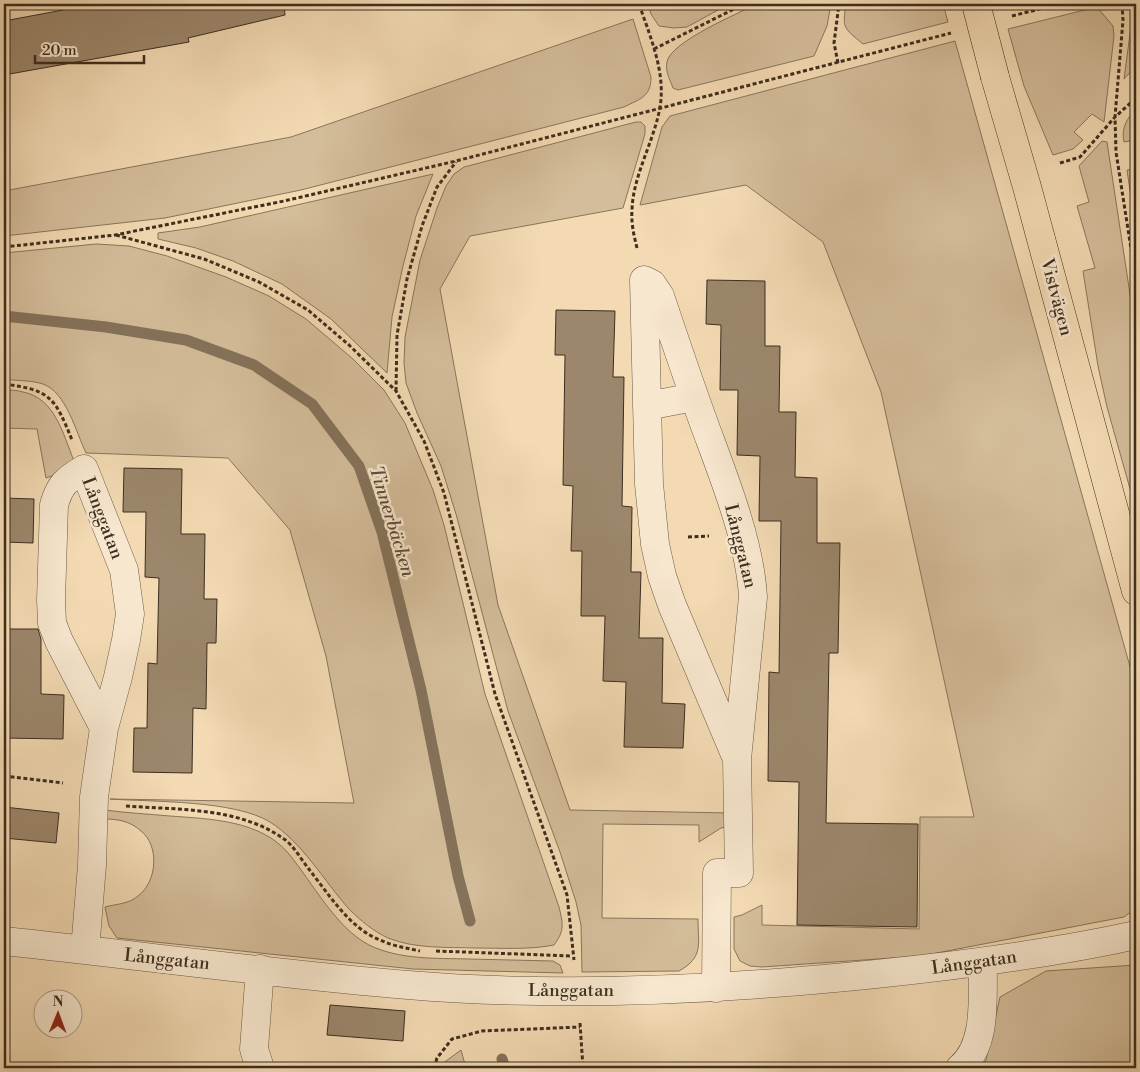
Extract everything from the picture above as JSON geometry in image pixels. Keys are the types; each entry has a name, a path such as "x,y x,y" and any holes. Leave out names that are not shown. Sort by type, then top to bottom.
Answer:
{"main road":[{"name":"Vistvägen","path":"976,4 1136,591"}],"street":[{"name":"Långgatan","path":"716,988 717,872 739,873 737,759 754,597 752,579 742,537 724,480 658,290 644,280 649,484 655,544 662,576 672,605 737,759"},
{"path":"647,406 694,398"},
{"name":"Långgatan","path":"85,950 92,865 94,798 104,728 118,677 130,614 124,570 84,469 67,479 58,490 54,505 52,623 59,641 104,728"},
{"name":"Långgatan","path":"4,941 409,985 488,990 577,990 716,988 788,983 983,962 1136,935"},
{"path":"960,1068 968,1062 981,1030 983,962"},
{"path":"257,1059 260,969"}],"path":[{"path":"639,4 654,49 662,86 660,108 634,192 632,210 633,230 644,280"},
{"path":"654,49 744,4"},
{"path":"838,63 834,43 839,4"},
{"path":"1009,17 1059,4"},
{"path":"1122,4 1123,20 1115,117 1116,152 1136,281"},
{"path":"4,247 115,235 284,201 456,162 952,32"},
{"path":"1060,163 1080,157 1115,117 1136,98"},
{"path":"396,391 398,335 407,279 422,226 437,186 456,162"},
{"path":"115,235 204,259 259,282 308,310 396,391 424,441 444,493 494,694 567,895 583,1068"},
{"path":"4,384 28,388 42,393 51,399 60,410 84,469"},
{"path":"655,544 679,538 704,536 742,537"},
{"path":"4,776 72,784 94,798 111,804 216,813 254,822 286,840 343,912 358,927 378,940 402,948 421,951"},
{"path":"431,951 574,956"},
{"path":"434,1068 437,1058 452,1039 482,1031 580,1027"}],"shaded area":[{"path":"648,4 729,4 687,27 674,28 659,26 651,14"},
{"path":"757,4 831,4 827,26 814,56 678,90 673,88 667,69 667,62 671,54 692,37"},
{"path":"846,4 943,4 948,22 863,44 846,27 844,19"},
{"path":"1134,4 1136,4 1136,66 1124,79"},
{"path":"1097,7 1113,26 1114,36 1104,122 1092,114 1074,132 1083,140 1073,149 1053,155 1024,86 1008,29"},
{"path":"633,19 651,77 647,93 624,107 301,190 165,218 4,236 4,191 291,137"},
{"path":"955,41 1136,688 1136,908 1124,917 921,956 762,967 750,966 740,961 734,949 734,917 762,905 762,925 919,929 920,817 974,817 881,392 823,242 746,185 640,205 662,127 670,116"},
{"path":"1136,109 1136,148 1135,140 1124,142 1123,132 1130,116"},
{"path":"641,122 645,126 645,134 623,208 470,236 440,289 498,605 570,810 731,813 731,826 721,828 699,842 699,825 603,824 602,918 698,919 699,943 693,960 679,971 582,972 581,925 576,902 560,852 508,711 456,514 441,466 417,413 406,383 404,363 405,337 420,260 437,208 446,186 454,174 464,167"},
{"path":"1102,141 1107,142 1136,334 1136,510 1107,407 1098,366 1083,271 1095,268 1077,206 1089,202 1079,166"},
{"path":"1136,169 1136,232 1127,170"},
{"path":"433,174 416,216 403,266 392,317 387,373 331,319 282,284 233,261 196,248 158,239 158,233 200,227"},
{"path":"96,244 129,246 167,256 226,277 269,296 306,319 353,359 384,390 405,423 433,490 444,525 485,694 559,907 562,927 554,945 524,948 453,948 420,946 398,942 377,932 349,909 312,862 282,830 270,822 255,815 215,806 193,803 110,799 354,803 326,656 290,530 228,458 86,453 64,404 51,388 29,381 4,379 4,253"},
{"path":"4,390 18,391 34,396 50,409 61,429 74,461 58,474 46,478 37,429 4,428"},
{"path":"105,810 218,820 234,823 264,834 289,854 325,904 346,928 369,945 381,950 406,956 431,958 553,961 560,965 563,973 413,969 117,938 109,926 105,907 131,901 138,896 149,882 154,864 151,846 141,831 124,821 104,819"},
{"path":"1136,965 1136,1068 979,1068 986,1060 1000,997 1046,971"},
{"path":"461,1050 466,1068 441,1068 442,1064"}],"building":[{"path":"95,4 284,4 285,15 188,38 189,42 4,75 4,21"},
{"path":"707,280 765,281 765,346 780,346 779,412 796,412 795,477 817,478 817,543 840,543 838,653 829,653 826,823 918,824 917,927 797,925 799,782 768,781 769,672 779,673 781,521 759,521 760,456 737,455 738,390 720,390 721,325 706,324"},
{"path":"556,310 615,311 613,377 624,377 622,506 632,507 631,572 641,572 639,638 663,638 662,703 685,704 683,748 624,747 626,682 603,681 605,616 581,616 582,551 571,551 573,486 563,485 565,355 555,355"},
{"path":"124,468 182,469 181,534 205,534 204,599 217,599 216,643 207,643 206,709 193,708 192,773 133,772 134,728 147,728 148,663 157,664 159,578 145,577 146,512 123,512"},
{"path":"4,498 34,499 33,543 4,542"},
{"path":"4,629 38,629 41,639 41,694 64,695 63,739 4,738"},
{"path":"4,807 59,813 56,843 4,838"},
{"path":"330,1005 405,1011 403,1041 327,1035"}],"waterway":[{"name":"Tinnerbäcken","path":"4,316 106,327 186,340 254,365 312,404 359,466 382,532 421,690 458,876 470,921"},
{"path":"502,1059 505,1068"}]}
